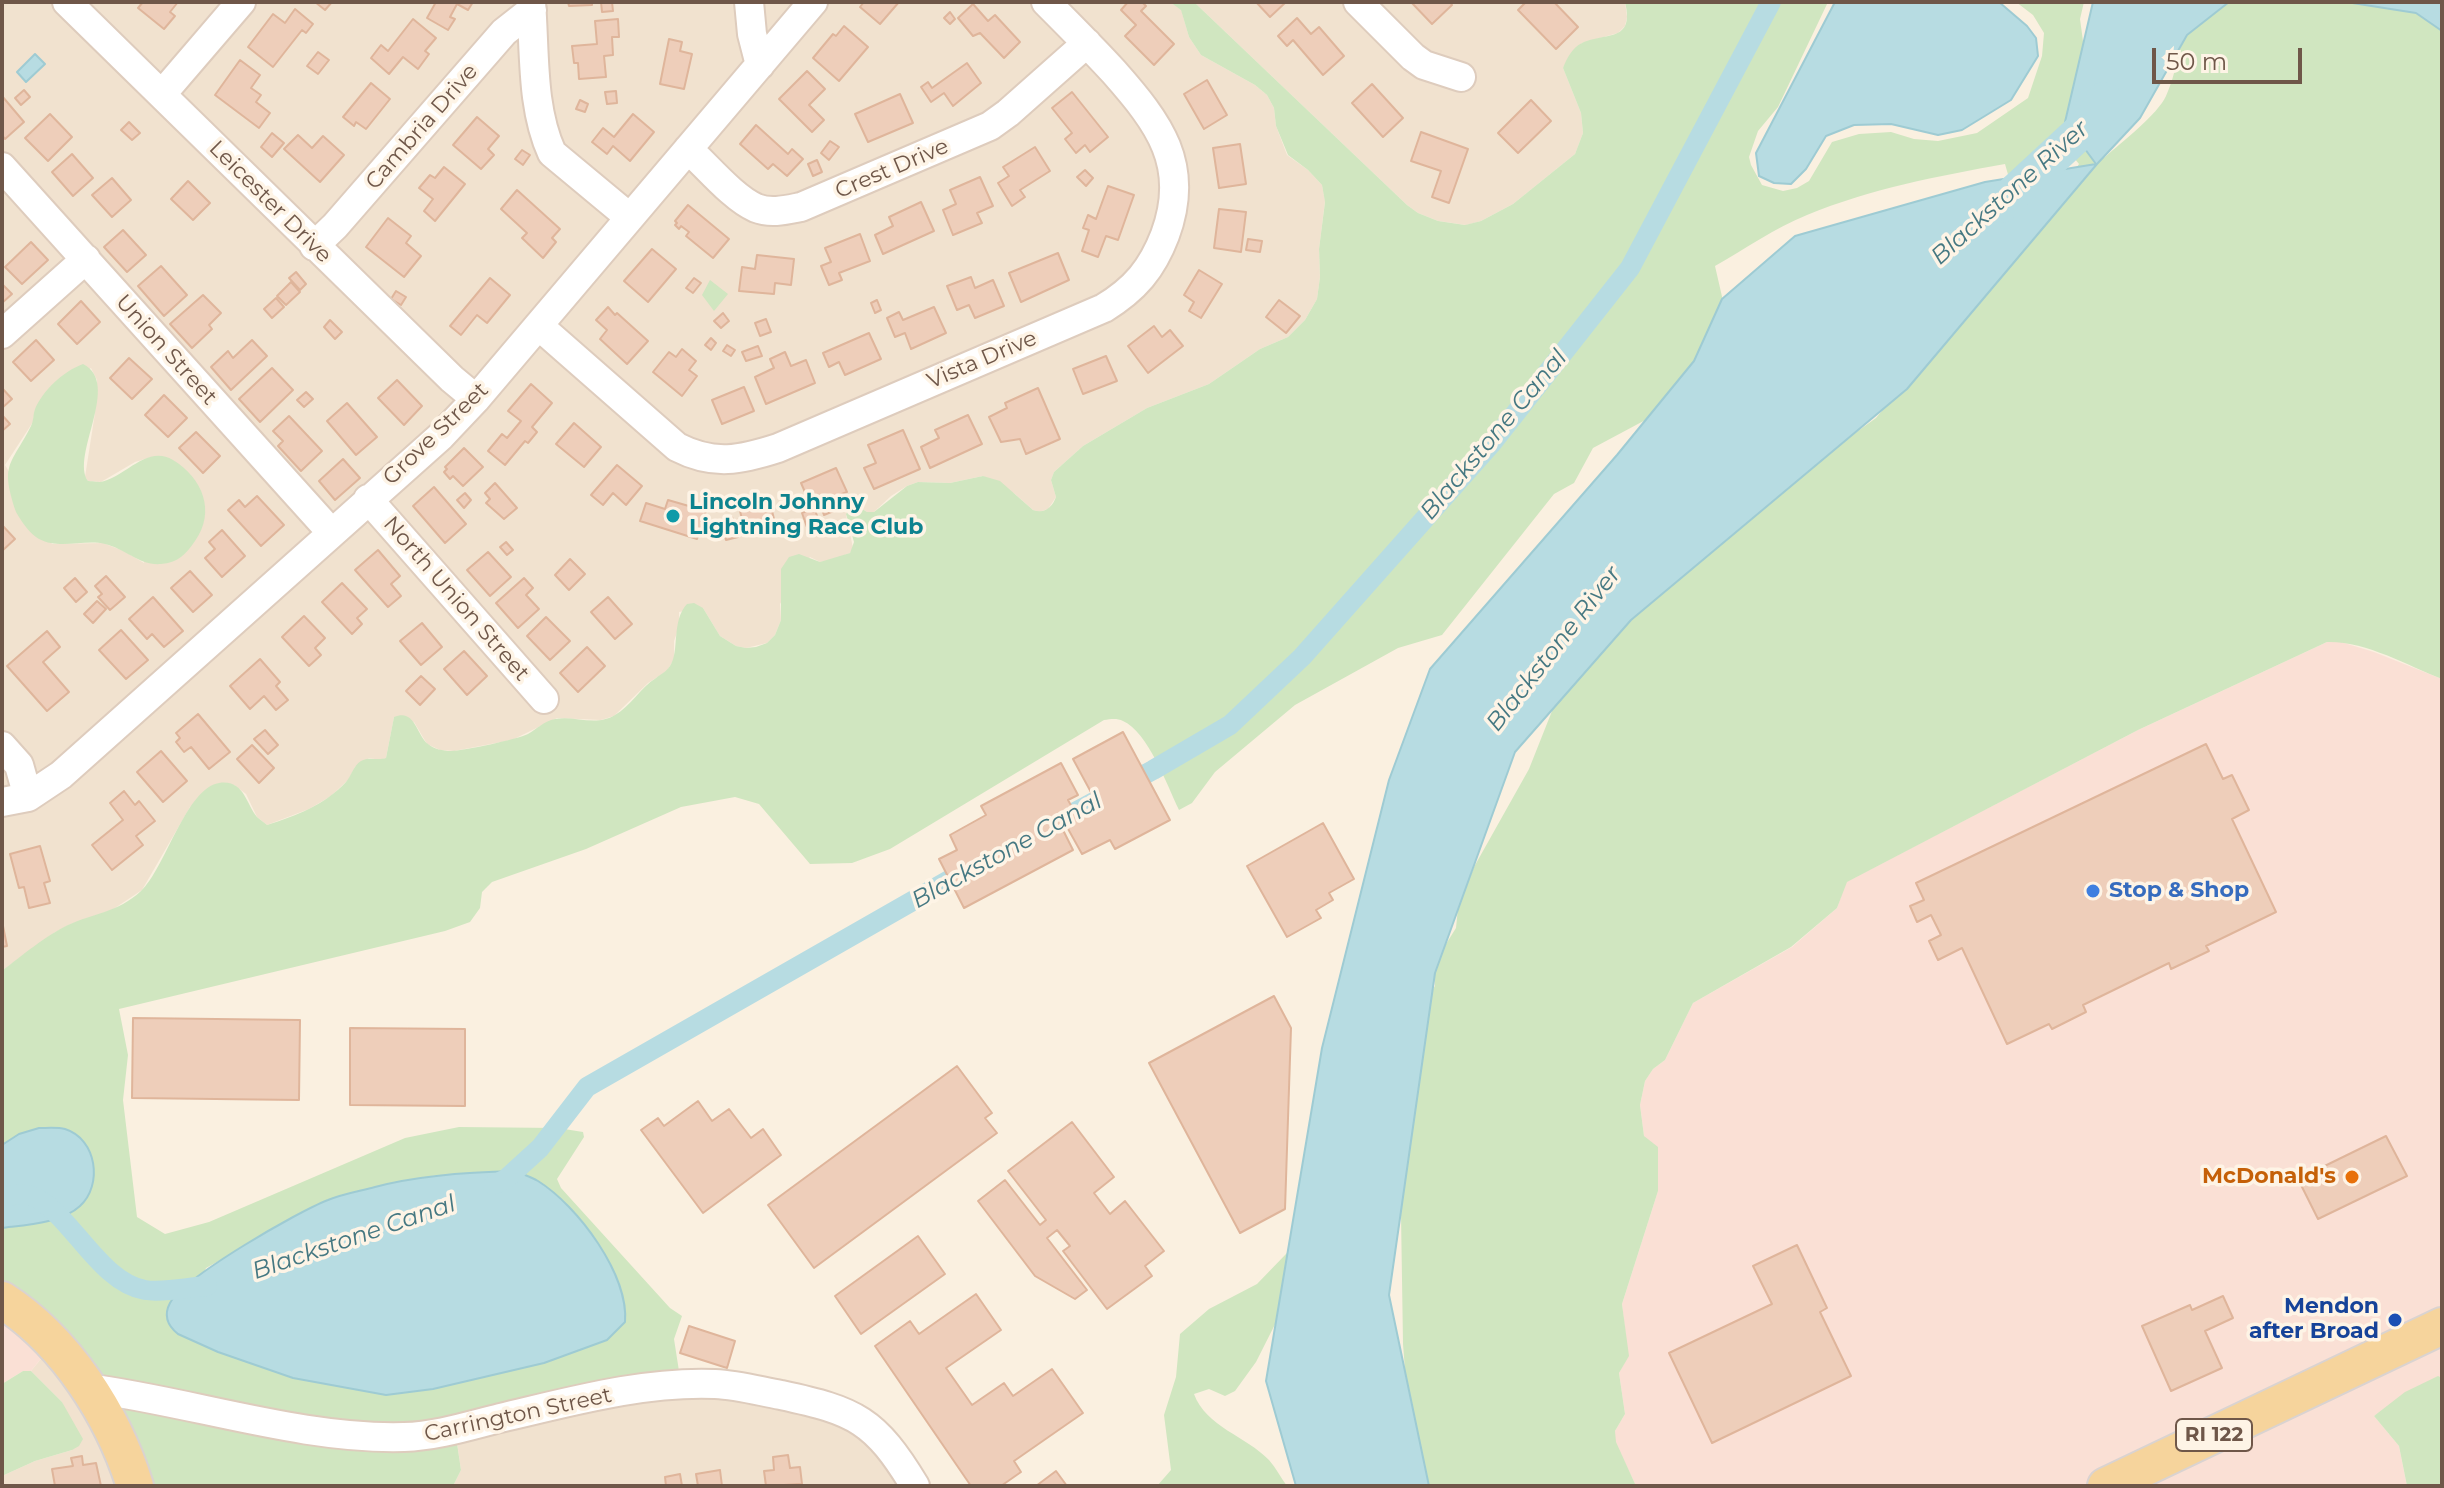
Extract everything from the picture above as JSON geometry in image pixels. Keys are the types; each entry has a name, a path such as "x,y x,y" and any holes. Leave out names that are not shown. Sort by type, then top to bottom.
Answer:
{"main road":[{"path":"2,1300 27,1319 72,1365 104,1412 135,1486"},
{"name":"RI 122","path":"2106,1486 2442,1326"}],"street":[{"name":"Leicester Drive","path":"67,2 314,246 476,399"},
{"path":"162,94 241,2"},
{"path":"749,2 752,34 760,65"},
{"name":"Grove Street","path":"15,800 61,775 441,436 539,326 813,2"},
{"name":"Vista Drive","path":"539,326 677,447 696,457 735,459 778,448 1104,308 1137,285 1149,270 1173,208 1173,166 1166,142 1154,120 1087,43 1046,2"},
{"path":"1358,2 1404,51 1424,65 1461,77"},
{"path":"531,6 538,109 552,153 629,217"},
{"name":"Cambria Drive","path":"314,246 335,226 504,32 531,6"},
{"name":"Crest Drive","path":"688,149 755,207 782,211 801,207 990,126 1087,43"},
{"name":"Union Street","path":"2,167 331,532"},
{"path":"2,334 86,259"},
{"name":"North Union Street","path":"368,499 544,699"},
{"path":"2,746 19,765 15,800"},
{"name":"Carrington Street","path":"87,1388 330,1432 406,1437 652,1387 716,1384 819,1403 851,1415 875,1431 892,1449 915,1486"}],"shaded area":[{"path":"2,2 1170,2 1181,9 1189,37 1201,55 1267,95 1274,108 1276,126 1287,155 1322,185 1325,201 1317,299 1305,320 1288,337 1260,349 1209,384 1147,408 1083,446 1054,472 1051,480 1056,497 1048,509 1033,510 1015,494 983,476 950,483 918,482 891,496 874,512 851,508 846,515 853,548 850,553 820,562 810,557 780,604 781,620 775,635 767,643 746,648 736,646 720,636 703,608 679,612 674,659 667,671 648,683 614,716 601,720 557,718 512,740 454,751 440,750 427,744 414,722 394,717 386,758 369,758 355,767 349,779 331,796 309,809 267,825 257,817 246,794 234,785 190,807 142,890 112,910 54,933 2,971","holes":["91,368 97,380 85,477 88,481 101,482 135,462 152,457 144,563 103,543 52,544 5,465 33,422 35,409"]},
{"path":"1194,2 1625,2 1627,17 1625,26 1618,33 1582,43 1563,68 1581,113 1583,133 1575,154 1513,204 1481,221 1466,225 1438,221 1407,205"},
{"path":"2327,642 2341,642 2374,652 2442,679 2442,1378 2438,1377 2374,1416 2399,1446 2407,1486 1636,1486 1615,1442 1615,1431 1625,1414 1619,1373 1628,1356 1622,1304 1658,1191 1644,1136 1640,1105 1645,1081 1653,1069 1665,1060 1693,1003 1792,947 1837,908 1846,882 2138,730"},
{"path":"2,1320 44,1355 31,1371 23,1371 2,1384"},
{"path":"44,1355 86,1390 129,1486 2,1486 2,1476 35,1461 72,1450 62,1402 31,1371"},
{"path":"716,1385 871,1435 918,1486 453,1486 461,1470 455,1429"}],"green space":[{"path":"1170,2 1194,2 1407,205 1438,221 1465,225 1481,221 1513,204 1575,154 1583,133 1581,113 1563,68 1578,45 1622,30 1627,15 1625,2 1828,2 1778,107 1758,131 1749,157 1762,185 1783,191 1809,181 1832,142 1859,134 1891,132 1914,139 1938,141 1977,133 2028,98 2042,56 2044,33 2033,15 2016,2 2084,2 2080,19 2099,159 2147,120 2162,103 2171,85 2186,25 2196,2 2394,2 2442,20 2442,679 2356,645 2327,642 2138,730 1847,882 1837,908 1791,947 1693,1003 1665,1060 1653,1069 1645,1081 1640,1105 1644,1136 1658,1147 1658,1191 1622,1304 1629,1356 1619,1373 1625,1414 1615,1431 1616,1442 1636,1486 1427,1486 1408,1409 1403,1344 1400,1150 1424,1004 1435,986 1434,973 1441,952 1456,928 1458,908 1474,867 1529,769 1554,706 1589,653 1844,441 1876,418 2061,192 2079,164 2061,142 2011,185 2005,164 1904,184 1831,206 1783,226 1715,266 1728,335 1651,417 1593,448 1574,483 1554,494 1442,635 1398,648 1295,705 1215,772 1192,803 1179,810 1141,736 1123,721 1104,720 890,849 852,863 810,864 759,804 735,797 681,807 586,849 492,882 482,892 480,908 470,922 445,931 119,1009 128,1055 123,1100 137,1217 165,1234 209,1222 405,1138 459,1127 558,1128 583,1132 584,1137 557,1179 561,1188 670,1308 682,1316 674,1339 681,1384 455,1430 461,1470 453,1486 129,1486 109,1434 2,1305 2,1228 65,1215 79,1207 90,1192 40,1128 19,1134 2,1145 2,971 60,929 114,908 141,891 159,866 186,814 207,788 219,783 234,785 257,817 267,825 329,797 346,782 361,761 386,758 394,717 406,716 428,744 451,751 522,736 555,719 608,718 621,711 670,666 679,619 687,604 694,603 703,608 720,636 736,646 746,648 767,643 775,635 781,620 781,569 789,557 799,554 820,562 850,553 854,542 846,514 852,508 874,512 907,486 918,482 950,483 983,476 1000,481 1033,510 1044,511 1056,497 1051,480 1054,472 1083,446 1147,408 1209,384 1260,349 1288,337 1305,320 1317,299 1325,202 1322,185 1288,155 1267,95 1201,55 1189,37 1181,10","holes":["515,1171 538,1181 569,1207 610,1263 624,1303 625,1322 607,1340 544,1363 433,1389 386,1395 293,1378 218,1352 178,1334 206,1268 328,1200 431,1176"]},
{"path":"710,280 728,294 714,311 702,295"},
{"path":"83,364 94,373 98,387 85,455 84,470 88,481 109,480 144,459 163,456 183,467 199,486 205,519 195,541 177,560 153,564 105,544 47,542 32,534 16,512 8,474 13,458 31,426 35,409 55,382"},
{"path":"1314,1225 1312,1251 1256,1362 1235,1391 1225,1396 1209,1389 1194,1394 1217,1423 1269,1460 1287,1486 1157,1486 1171,1470 1164,1415 1176,1377 1180,1334 1209,1309 1257,1284"},
{"path":"23,1371 31,1371 62,1402 83,1439 72,1450 35,1461 2,1476 2,1384"},
{"path":"2438,1376 2442,1378 2442,1486 2407,1486 2399,1446 2374,1416 2405,1392"}],"water":[{"path":"1835,2 1999,2 2036,38 2038,56 2011,100 1962,130 1938,135 1891,124 1854,125 1826,136 1806,169 1791,184 1774,183 1759,176 1756,153"},
{"path":"2093,2 2229,2 2187,35 2140,118 2097,164 1907,389 1631,620 1515,752 1435,973 1389,1295 1429,1486 1296,1486 1266,1381 1322,1048 1389,780 1430,669 1617,455 1694,361 1722,299 1795,236 1985,182 2096,164 2065,122"},
{"path":"2346,2 2442,2 2442,31 2416,13"},
{"path":"35,54 45,64 26,82 17,72"},
{"path":"39,1128 65,1129 84,1142 93,1163 92,1187 80,1206 72,1212 43,1222 2,1228 2,1145 19,1134"},
{"path":"515,1171 538,1181 569,1207 610,1263 624,1303 625,1322 607,1340 544,1363 433,1389 386,1395 293,1378 218,1352 178,1334 169,1324 167,1312 170,1303 196,1278 268,1231 328,1200 409,1180 462,1173"}],"building":[{"path":"143,2 178,2 170,12 175,16 164,29 138,8"},
{"path":"315,2 332,2 325,10"},
{"path":"436,2 473,2 468,10 457,4 450,17 455,19 448,30 427,18"},
{"path":"568,2 592,2 592,5 569,6"},
{"path":"601,2 612,2 613,11 602,12"},
{"path":"864,2 899,2 880,24 860,7"},
{"path":"1128,2 1142,2 1146,6 1141,11 1174,44 1154,65 1125,36 1136,25 1121,10"},
{"path":"1256,2 1286,2 1270,17"},
{"path":"1411,2 1450,2 1452,5 1432,24"},
{"path":"1526,2 1554,2 1578,27 1556,49 1518,10"},
{"path":"973,4 988,21 995,15 1020,42 1004,58 980,33 973,36 958,18"},
{"path":"295,9 313,24 306,33 302,30 273,67 248,47 273,14 285,23"},
{"path":"950,12 955,19 950,24 944,18"},
{"path":"1297,18 1311,34 1319,27 1344,56 1323,75 1293,40 1287,46 1278,36"},
{"path":"413,19 436,38 425,51 429,54 418,69 403,57 389,74 371,58 381,45 388,51"},
{"path":"618,19 619,37 612,37 613,55 604,56 606,77 579,79 572,46 597,44 595,21"},
{"path":"844,26 868,47 839,81 813,58"},
{"path":"669,39 682,42 680,51 692,54 684,89 660,84"},
{"path":"318,52 329,60 318,74 307,66"},
{"path":"240,60 260,75 251,88 261,95 256,102 270,113 259,128 215,95"},
{"path":"967,63 981,83 953,106 944,93 931,102 921,87 928,82 932,88"},
{"path":"807,71 825,89 809,105 824,120 812,132 779,99"},
{"path":"1207,80 1227,115 1204,129 1184,94"},
{"path":"371,83 390,99 366,129 356,122 354,126 343,117"},
{"path":"1372,84 1403,118 1383,137 1352,103"},
{"path":"24,90 30,97 21,105 15,98"},
{"path":"616,91 617,103 607,104 605,92"},
{"path":"1072,92 1108,137 1090,152 1085,145 1076,153 1065,139 1072,133 1052,108"},
{"path":"900,94 913,123 868,142 855,114"},
{"path":"2,96 24,122 5,139 2,135"},
{"path":"580,100 588,104 585,112 576,109"},
{"path":"1531,100 1551,121 1518,153 1498,133"},
{"path":"50,114 72,137 48,161 25,138"},
{"path":"633,114 654,132 630,161 613,146 607,154 592,142 603,128 614,137"},
{"path":"477,117 499,136 488,149 494,155 481,169 453,145"},
{"path":"129,122 140,133 132,140 121,130"},
{"path":"756,125 788,154 792,149 803,159 787,176 773,164 768,169 740,144"},
{"path":"1421,132 1468,149 1449,203 1432,197 1441,171 1411,161"},
{"path":"272,133 284,143 272,157 261,147"},
{"path":"298,135 312,148 323,136 344,155 320,182 284,149"},
{"path":"830,141 839,147 829,160 821,153"},
{"path":"1240,144 1246,184 1219,188 1213,148"},
{"path":"1035,147 1050,171 1020,190 1025,197 1012,206 998,183 1009,176 1003,167"},
{"path":"522,150 530,155 523,165 515,159"},
{"path":"72,154 93,178 73,196 52,172"},
{"path":"817,160 822,172 813,176 808,164"},
{"path":"444,167 465,184 435,221 424,211 433,199 419,188 430,175 435,178"},
{"path":"1085,170 1093,178 1086,186 1077,177"},
{"path":"980,177 993,206 977,213 982,223 953,235 943,210 956,204 950,190"},
{"path":"112,178 131,200 112,217 92,195"},
{"path":"188,181 210,203 193,220 171,199"},
{"path":"1108,186 1134,195 1118,240 1106,236 1098,257 1082,251 1089,230 1083,228 1088,215 1096,219"},
{"path":"517,190 560,229 552,238 556,242 543,258 522,238 527,233 501,209"},
{"path":"921,202 934,231 883,254 875,235 893,226 889,217"},
{"path":"688,205 729,239 713,258 686,236 689,232 675,225"},
{"path":"1219,209 1246,212 1241,252 1214,248"},
{"path":"388,218 411,236 406,243 421,256 404,277 366,247"},
{"path":"123,230 146,255 127,272 104,247"},
{"path":"860,234 870,261 839,273 842,280 829,285 821,266 831,262 825,248"},
{"path":"1248,239 1262,241 1260,252 1246,250"},
{"path":"31,242 48,260 22,284 5,267"},
{"path":"652,249 676,269 648,302 624,281"},
{"path":"1058,253 1069,280 1021,302 1009,273"},
{"path":"757,255 794,259 791,285 775,283 774,294 739,291 742,267 755,269"},
{"path":"161,266 187,295 164,316 138,286"},
{"path":"1199,270 1222,284 1201,318 1189,311 1194,302 1184,295"},
{"path":"296,272 306,284 300,290 289,278"},
{"path":"971,277 975,288 993,280 1004,306 975,318 969,305 957,310 947,286"},
{"path":"490,278 510,295 487,323 477,315 461,335 450,326"},
{"path":"694,278 701,283 693,293 686,288"},
{"path":"291,282 300,292 286,305 277,296"},
{"path":"2,284 12,294 2,303"},
{"path":"396,291 406,297 401,305 391,299"},
{"path":"203,295 221,313 209,325 212,329 192,348 170,324"},
{"path":"276,298 284,307 272,318 264,309"},
{"path":"877,300 881,310 875,313 871,303"},
{"path":"1279,300 1300,316 1286,333 1266,317"},
{"path":"81,301 100,322 77,344 58,324"},
{"path":"608,307 648,341 627,364 600,339 607,330 596,320"},
{"path":"934,307 946,333 911,349 905,333 895,337 887,318 899,312 903,320"},
{"path":"723,313 729,321 721,328 714,321"},
{"path":"766,319 771,332 760,336 755,323"},
{"path":"330,320 342,332 335,339 324,327"},
{"path":"1154,326 1162,337 1170,330 1183,346 1148,373 1128,346"},
{"path":"869,333 881,359 845,375 839,362 829,367 823,353"},
{"path":"711,338 716,343 711,350 705,345"},
{"path":"36,340 54,360 31,381 13,362"},
{"path":"252,340 267,356 231,390 211,367 228,351 233,358"},
{"path":"727,345 735,350 731,356 723,351"},
{"path":"758,346 762,356 746,361 742,352"},
{"path":"682,349 696,361 689,370 697,376 682,396 653,372 669,352 676,357"},
{"path":"785,352 791,366 806,360 815,383 766,404 755,377 774,368 770,359"},
{"path":"1106,356 1117,381 1083,394 1073,369"},
{"path":"129,358 152,379 132,399 110,378"},
{"path":"272,368 293,390 260,422 239,399"},
{"path":"397,380 422,406 404,425 378,398"},
{"path":"531,384 552,403 532,427 537,432 505,465 488,451 502,434 507,438 521,421 508,411"},
{"path":"744,387 754,411 722,424 712,400"},
{"path":"2,388 12,399 2,408"},
{"path":"1038,388 1060,439 1026,454 1020,439 1001,442 989,417 1007,408 1005,403"},
{"path":"306,392 313,399 304,407 297,400"},
{"path":"164,395 187,418 168,437 145,415"},
{"path":"347,403 377,437 356,455 327,421"},
{"path":"2,415 10,424 2,431"},
{"path":"968,415 982,444 930,468 921,447 939,438 935,430"},
{"path":"289,416 322,451 301,471 278,446 283,441 273,431"},
{"path":"574,423 601,447 584,467 556,444"},
{"path":"903,430 920,469 874,489 864,468 876,463 868,445"},
{"path":"196,432 220,456 203,473 179,448"},
{"path":"464,448 483,467 463,486 444,472 445,467"},
{"path":"343,459 360,478 335,500 319,481"},
{"path":"617,465 642,486 626,505 613,493 603,505 591,495"},
{"path":"836,468 847,492 831,498 836,510 824,515 820,505 812,508 801,483"},
{"path":"495,483 517,508 504,519 486,503 490,499 485,493"},
{"path":"434,487 466,524 445,543 413,506"},
{"path":"465,493 471,500 464,508 457,500"},
{"path":"257,496 284,525 261,546 228,510 239,500 245,507"},
{"path":"769,499 775,523 736,533 738,537 726,540 721,520 732,517 733,521 742,519 739,507"},
{"name":"Lincoln Johnny Lightning Race Club","path":"668,500 706,511 697,539 640,521 646,503 665,509"},
{"path":"814,508 822,528 809,533 802,513"},
{"path":"2,525 15,539 2,551"},
{"path":"222,530 245,556 222,577 205,558 215,549 209,542"},
{"path":"506,542 513,550 507,555 500,547"},
{"path":"378,550 400,576 391,584 401,596 388,607 355,570"},
{"path":"488,552 511,577 490,596 467,570"},
{"path":"570,559 585,574 569,590 555,575"},
{"path":"190,571 212,595 193,612 171,588"},
{"path":"106,576 125,597 110,610 98,597 102,594 95,586"},
{"path":"75,578 87,592 76,602 64,588"},
{"path":"524,578 533,588 526,595 539,609 518,628 496,603"},
{"path":"342,583 367,609 357,618 362,624 352,634 322,602"},
{"path":"153,597 183,631 164,647 152,634 147,639 129,619"},
{"path":"608,597 632,624 615,639 591,612"},
{"path":"97,601 106,609 93,623 84,614"},
{"path":"304,616 325,638 315,648 321,655 309,666 282,637"},
{"path":"546,617 570,641 550,660 527,636"},
{"path":"422,623 442,647 421,665 400,641"},
{"path":"121,630 148,660 126,679 99,650"},
{"path":"47,631 60,647 43,662 69,692 47,711 7,666"},
{"path":"587,647 605,666 578,692 560,673"},
{"path":"464,651 487,676 467,695 444,669"},
{"path":"260,659 280,682 276,686 288,700 276,710 264,696 250,709 230,686"},
{"path":"421,676 435,689 420,705 406,691"},
{"path":"198,714 230,752 209,769 191,747 184,752 176,742 180,738 176,733"},
{"path":"265,730 278,745 268,754 254,739"},
{"path":"1123,732 1170,820 1115,849 1110,840 1082,854 1067,827 1063,830 1073,850 964,908 939,859 957,850 950,835 986,815 981,806 1061,763 1078,795 1068,800 1078,818 1099,807 1073,759"},
{"name":"Stop & Shop","path":"2206,744 2223,779 2232,775 2249,810 2232,819 2276,912 2206,946 2209,951 2171,969 2169,963 2083,1005 2086,1012 2052,1029 2049,1024 2007,1044 1962,948 1938,960 1929,941 1941,935 1931,915 1917,922 1910,906 1924,900 1916,883"},
{"path":"252,745 274,768 259,783 237,759"},
{"path":"161,751 187,781 163,802 137,772"},
{"path":"124,791 135,805 139,801 155,821 136,836 143,845 112,870 92,845 123,820 110,803"},
{"path":"1323,823 1354,879 1329,893 1333,900 1316,910 1321,918 1287,937 1247,866"},
{"path":"40,846 50,881 44,883 50,903 29,908 24,887 19,888 10,854"},
{"path":"2,921 7,946 2,947"},
{"path":"1274,996 1291,1028 1285,1209 1240,1233 1149,1063"},
{"path":"133,1018 300,1020 299,1100 132,1098"},
{"path":"350,1028 465,1029 465,1106 350,1105"},
{"path":"957,1066 992,1113 985,1118 997,1133 814,1268 768,1205"},
{"path":"698,1101 712,1121 729,1109 751,1138 763,1129 781,1155 703,1213 641,1130 658,1118 664,1126"},
{"path":"1072,1122 1114,1177 1094,1193 1110,1214 1125,1201 1164,1251 1145,1266 1152,1276 1107,1309 1063,1251 1070,1246 1057,1230 1047,1238 1087,1290 1075,1299 1035,1276 978,1201 1005,1180 1040,1225 1046,1220 1008,1171"},
{"name":"McDonald's","path":"2386,1136 2407,1176 2318,1219 2298,1179"},
{"path":"918,1236 945,1274 861,1334 835,1296"},
{"path":"1797,1245 1827,1308 1820,1312 1851,1376 1712,1443 1669,1353 1772,1304 1753,1266"},
{"path":"976,1294 1001,1330 946,1368 972,1405 1004,1383 1013,1396 1052,1369 1083,1413 1014,1461 1021,1472 1001,1486 971,1486 875,1346 910,1321 919,1334"},
{"path":"2223,1296 2233,1318 2205,1331 2222,1368 2171,1391 2142,1326 2190,1305 2192,1310"},
{"path":"689,1326 735,1341 727,1368 680,1353"},
{"path":"788,1455 790,1468 800,1467 802,1484 766,1486 764,1471 774,1470 773,1457"},
{"path":"82,1456 83,1465 96,1463 101,1486 55,1486 52,1469 73,1466 71,1458"},
{"path":"720,1470 722,1486 698,1486 696,1474"},
{"path":"1056,1471 1067,1486 1036,1486"},
{"path":"680,1474 682,1486 666,1486 665,1477"}],"waterway":[{"name":"Blackstone Canal","path":"1053,824 1230,725 1302,657 1492,443 1630,268 1771,2"},
{"name":"Blackstone River","path":"2001,205 2093,120 2104,100"},
{"name":"Blackstone Canal","path":"493,1185 506,1179 540,1148 587,1087 972,867"},
{"name":"Blackstone Canal","path":"2,1198 20,1194 36,1198 65,1222 94,1256 126,1283 152,1291 207,1286"}],"place":[{"name":"Lincoln Johnny Lightning Race Club","path":"673,516"},
{"name":"Stop & Shop","path":"2093,891"},
{"name":"McDonald's","path":"2352,1177"},
{"name":"Mendon after Broad","path":"2395,1320"}]}
